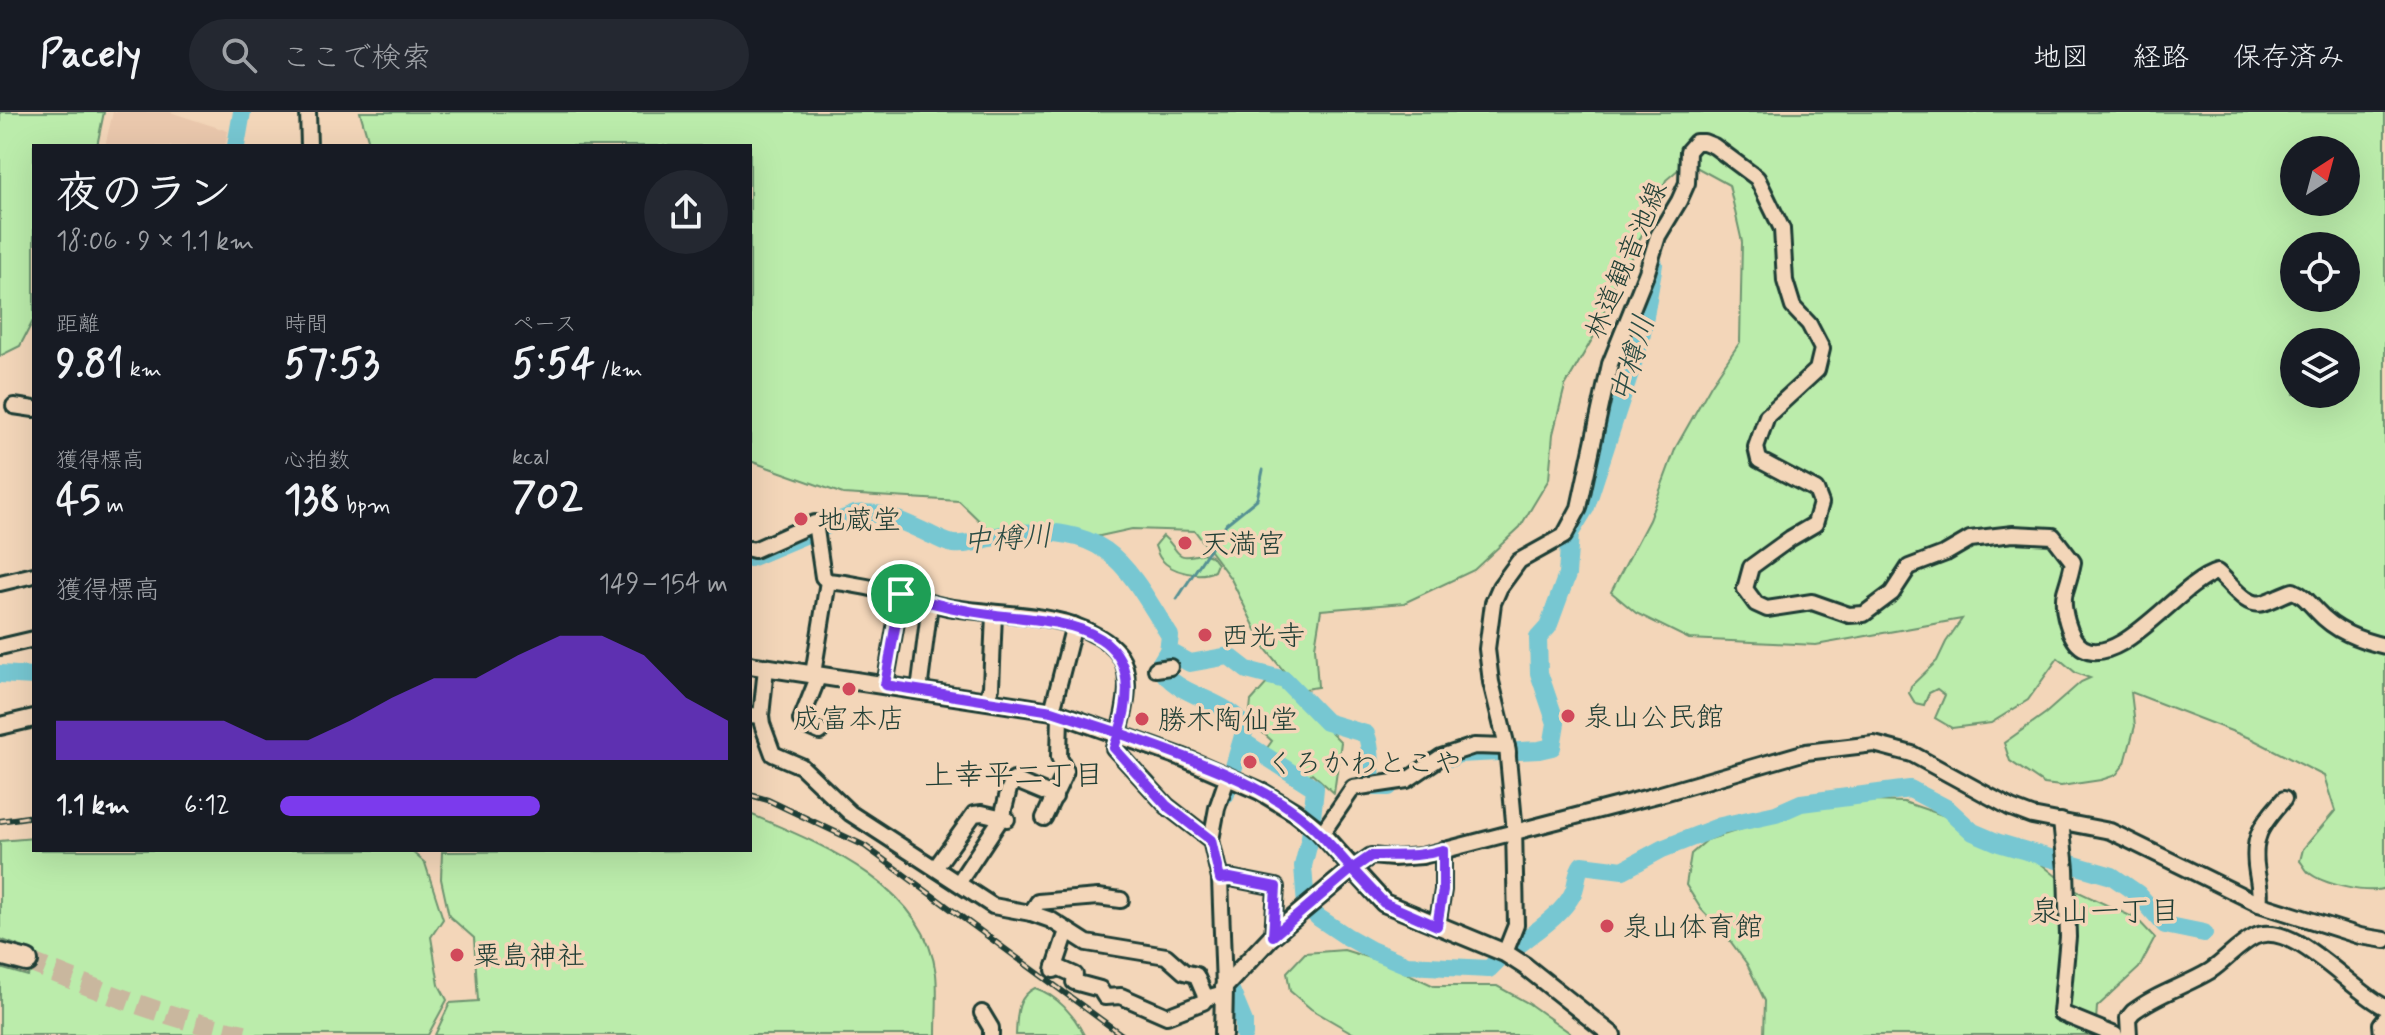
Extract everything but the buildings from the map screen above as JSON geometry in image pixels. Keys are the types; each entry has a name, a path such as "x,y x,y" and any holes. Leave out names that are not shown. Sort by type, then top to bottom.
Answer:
{"highway":[{"path":"0,954 27,961"}],"main road":[{"path":"758,667 1056,712 1228,776 1295,812 1318,830 1384,903 1505,953 1612,1035"},
{"path":"0,726 32,718"},
{"path":"1223,1035 1224,990 1273,936 1352,869"}],"street":[{"path":"308,112 309,144"},
{"name":"林道観音池線","path":"1505,953 1516,925 1515,832 1508,754 1491,682 1487,649 1493,603 1500,587 1519,561 1564,536 1579,508 1610,364 1658,236 1687,183 1688,151 1696,142 1714,146 1757,178 1782,229 1785,281 1793,307 1809,324 1822,349 1817,370 1767,416 1759,433 1756,447 1759,460 1816,490 1821,503 1815,524 1751,567 1745,589 1756,604 1767,609 1812,602 1849,615 1864,614 1892,593 1909,567 1946,553 1970,539 2013,534 2053,536 2073,562 2064,595 2069,633 2080,646 2092,652 2114,648 2137,633 2195,582 2217,572 2253,604 2293,591 2307,597 2317,612 2341,631 2385,646"},
{"path":"14,406 32,409"},
{"path":"752,550 815,524 823,577 828,581 864,585 930,604 1042,618 1090,632 1116,650 1122,658 1127,709 1114,748 1167,806 1211,840"},
{"path":"0,583 32,575"},
{"path":"820,732 801,720 810,702 816,674 828,581"},
{"path":"885,685 901,594"},
{"path":"919,691 930,604"},
{"path":"987,700 992,677 994,614"},
{"path":"1044,818 1066,771 1059,757 1056,712 1074,625"},
{"path":"0,647 32,639"},
{"path":"758,667 756,715 773,754 801,766 850,813 993,906 1051,920 1087,943 1166,956 1184,972 1196,975 1206,998"},
{"path":"1352,869 1371,856 1422,856 1657,795 1806,752 1874,744 1912,754 2011,808 2032,816 2110,831 2259,904 2360,936 2385,940"},
{"path":"1327,826 1353,788 1407,780 1441,757 1474,746 1508,754"},
{"path":"1067,931 1054,968 1075,975 1074,982 1084,987 1099,986 1105,997 1121,996 1167,1016 1224,990 1224,879 1211,840 1217,808 1228,776"},
{"path":"959,882 1005,818 1014,780 1055,797"},
{"path":"2259,904 2261,891 2254,846 2265,821 2284,799"},
{"path":"936,867 974,814 1005,818"},
{"path":"2061,821 2068,937 2061,1013 2115,1035"},
{"path":"1437,926 1443,890 1443,850"},
{"path":"1224,879 1276,887 1273,936"},
{"path":"1031,913 1038,902 1098,897 1121,900"},
{"path":"2129,1035 2128,1018 2138,1007 2211,970 2225,955 2264,933 2274,933 2295,942 2385,1007"},
{"path":"982,1013 991,1028 991,1035"},
{"path":"2382,1035 2381,1024 2385,1019"}],"shaded area":[{"path":"113,112 170,112 228,131 225,144 105,144"}],"green space":[{"path":"0,112 104,112 97,144 32,144 32,323 20,346 0,356"},
{"path":"360,112 2385,112 2385,888 2368,890 2334,884 2308,872 2300,861 2303,849 2335,811 2324,776 2252,739 2131,692 2135,726 2125,763 2116,775 2061,786 2044,784 2010,761 2004,743 2090,678 2076,673 2058,658 2028,700 1991,723 1952,728 1935,718 1945,695 1937,689 1929,693 1924,705 1915,703 1909,693 1911,686 1937,661 1962,619 1816,645 1689,639 1636,613 1611,592 1649,520 1676,447 1740,342 1742,242 1729,185 1687,162 1666,180 1632,257 1620,268 1597,331 1565,386 1553,434 1549,479 1520,527 1474,570 1404,603 1321,610 1315,647 1318,687 1299,690 1265,648 1231,579 1195,531 1132,529 1077,541 994,535 959,501 843,494 752,462 752,144 369,144"},
{"path":"1163,536 1182,556 1203,553 1211,556 1217,564 1214,571 1186,573 1166,564 1155,546"},
{"path":"1268,682 1284,685 1341,742 1334,793 1312,773 1307,777 1267,748 1272,741 1249,720 1251,701"},
{"path":"1836,800 1904,802 1960,821 2024,850 2072,889 2137,919 2155,938 2139,968 2097,1007 2095,1035 1764,1035 1765,1001 1747,964 1701,909 1686,885 1691,854 1707,840"},
{"path":"752,815 837,854 866,872 891,892 912,916 928,943 936,974 936,1035 435,1035 450,1003 478,1001 474,938 449,916 441,879 442,852 752,852"},
{"path":"32,838 32,852 412,852 425,863 443,919 431,937 439,985 447,1000 428,1035 0,1035 0,968 28,976 35,952 0,939 0,841"},
{"path":"1344,950 1383,962 1434,986 1497,986 1528,1003 1573,1035 1356,1035 1311,1009 1290,991 1287,972 1305,953"},
{"path":"1035,988 1051,995 1064,1007 1084,1035 1016,1035 1021,1002"}],"waterway":[{"path":"236,144 242,112"},
{"name":"中樽川","path":"1451,758 1458,754 1552,747 1556,723 1539,673 1538,638 1548,627 1567,575 1570,533 1586,507 1641,339 1654,264"},
{"path":"1177,599 1226,524 1257,499 1263,470"},
{"name":"中樽川","path":"752,557 855,514 866,513 894,518 954,544 968,544 1008,534 1041,532 1068,535 1090,542 1108,552 1124,567 1170,636 1168,651 1159,666 1167,677 1227,710 1245,729 1226,794"},
{"name":"中樽川","path":"1168,651 1190,663 1229,656 1247,670 1285,680 1326,722 1366,734 1374,787 1389,787"},
{"path":"0,674 32,676"},
{"path":"1242,741 1315,788 1310,838 1303,866 1306,906 1319,918 1371,950 1407,965 1489,969 1499,959"},
{"path":"1514,949 1567,903 1582,865 1623,870 1662,849 1721,826 1776,814 1801,803 1910,789 1948,809 1973,832 1999,843 2112,876 2138,894 2165,925 2204,933"},
{"path":"1229,969 1230,988 1244,1022 1244,1035"}],"tunnel":[{"path":"27,961 164,1013 249,1035"}],"railway":[{"path":"752,796 768,800 865,846 1122,1035"},
{"path":"0,821 32,816"}],"place":[{"name":"地蔵堂","path":"801,519"},
{"name":"天満宮","path":"1185,543"},
{"name":"西光寺","path":"1205,635"},
{"name":"成富本店","path":"849,689"},
{"name":"泉山公民館","path":"1568,716"},
{"name":"勝木陶仙堂","path":"1142,719"},
{"name":"くろかわとこや","path":"1250,762"},
{"name":"泉山体育館","path":"1607,926"},
{"name":"粟島神社","path":"457,955"}],"district":[{"name":"上幸平二丁目","path":"1014,775"},
{"name":"泉山一丁目","path":"2105,911"}],"route":[{"path":"901,594 885,685 1052,711 1119,733 1114,748 1167,806 1211,840 1220,879 1230,878 1276,887 1273,936 1352,869 1384,903 1437,926 1443,890 1443,850 1422,856 1371,856 1352,869 1318,830 1283,804 1184,758 1119,733 1127,709 1122,658 1116,650 1090,632 1042,618 953,608 901,594"}]}
